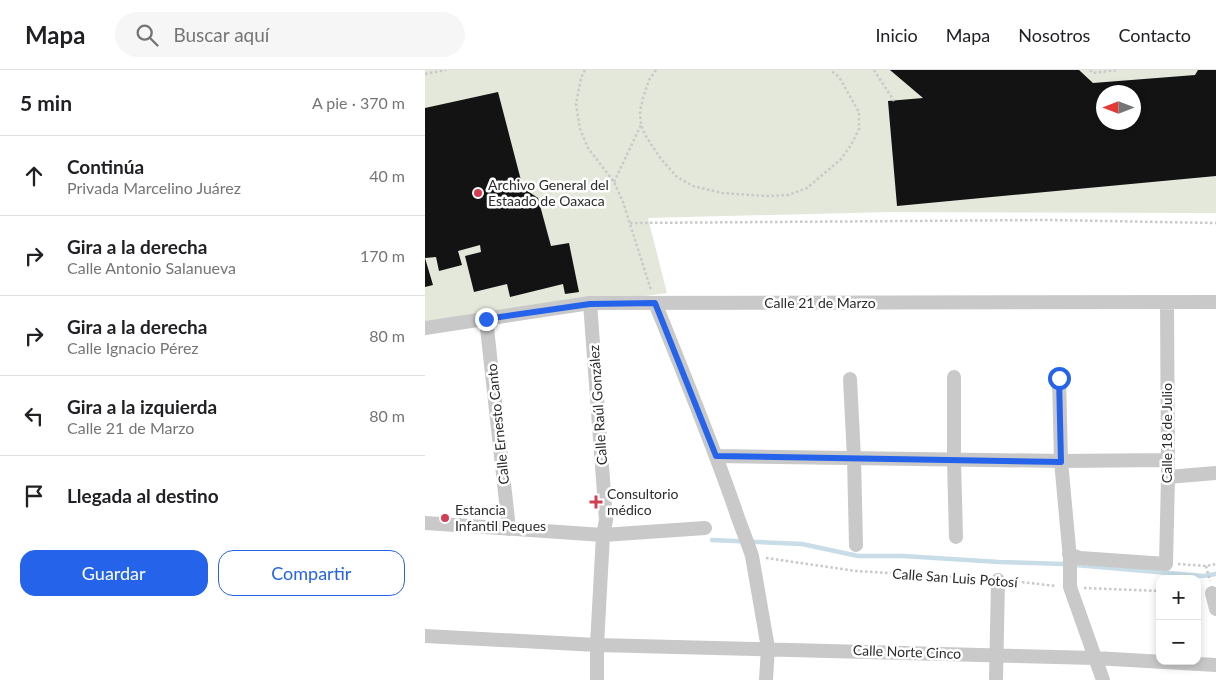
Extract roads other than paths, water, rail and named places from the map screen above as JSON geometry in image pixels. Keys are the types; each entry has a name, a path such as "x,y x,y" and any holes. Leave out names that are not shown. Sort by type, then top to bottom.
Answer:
{"street":[{"name":"Calle 18 de Julio","path":"1069,557 1166,564 1168,477 1167,302"},
{"name":"Calle 21 de Marzo","path":"425,328 590,304 1216,302"},
{"path":"655,303 716,456 748,543 768,648 766,680"},
{"name":"Calle Raúl González","path":"590,304 606,520 603,536 597,680"},
{"name":"Calle Ernesto Canto","path":"486,319 509,529"},
{"path":"953,377 957,537"},
{"path":"1059,378 1061,462 1070,582 1103,680"},
{"path":"850,379 855,458 856,545"},
{"path":"716,456 1061,462 1167,460"},
{"path":"1168,477 1216,473"},
{"path":"425,523 603,536 705,528"},
{"path":"996,680 998,580"},
{"path":"1212,593 1216,609"},
{"name":"Calle Norte Cinco","path":"425,636 597,645 1095,658 1216,665"}],"waterway":[{"path":"712,540 802,544 858,556 903,556 1064,564 1203,576 1216,574"}],"place":[{"name":"Archivo General del Estaado de Oaxaca","path":"478,193"},
{"name":"Consultorio médico","path":"596,502"},
{"name":"Estancia Infantil Peques","path":"445,518"}]}
